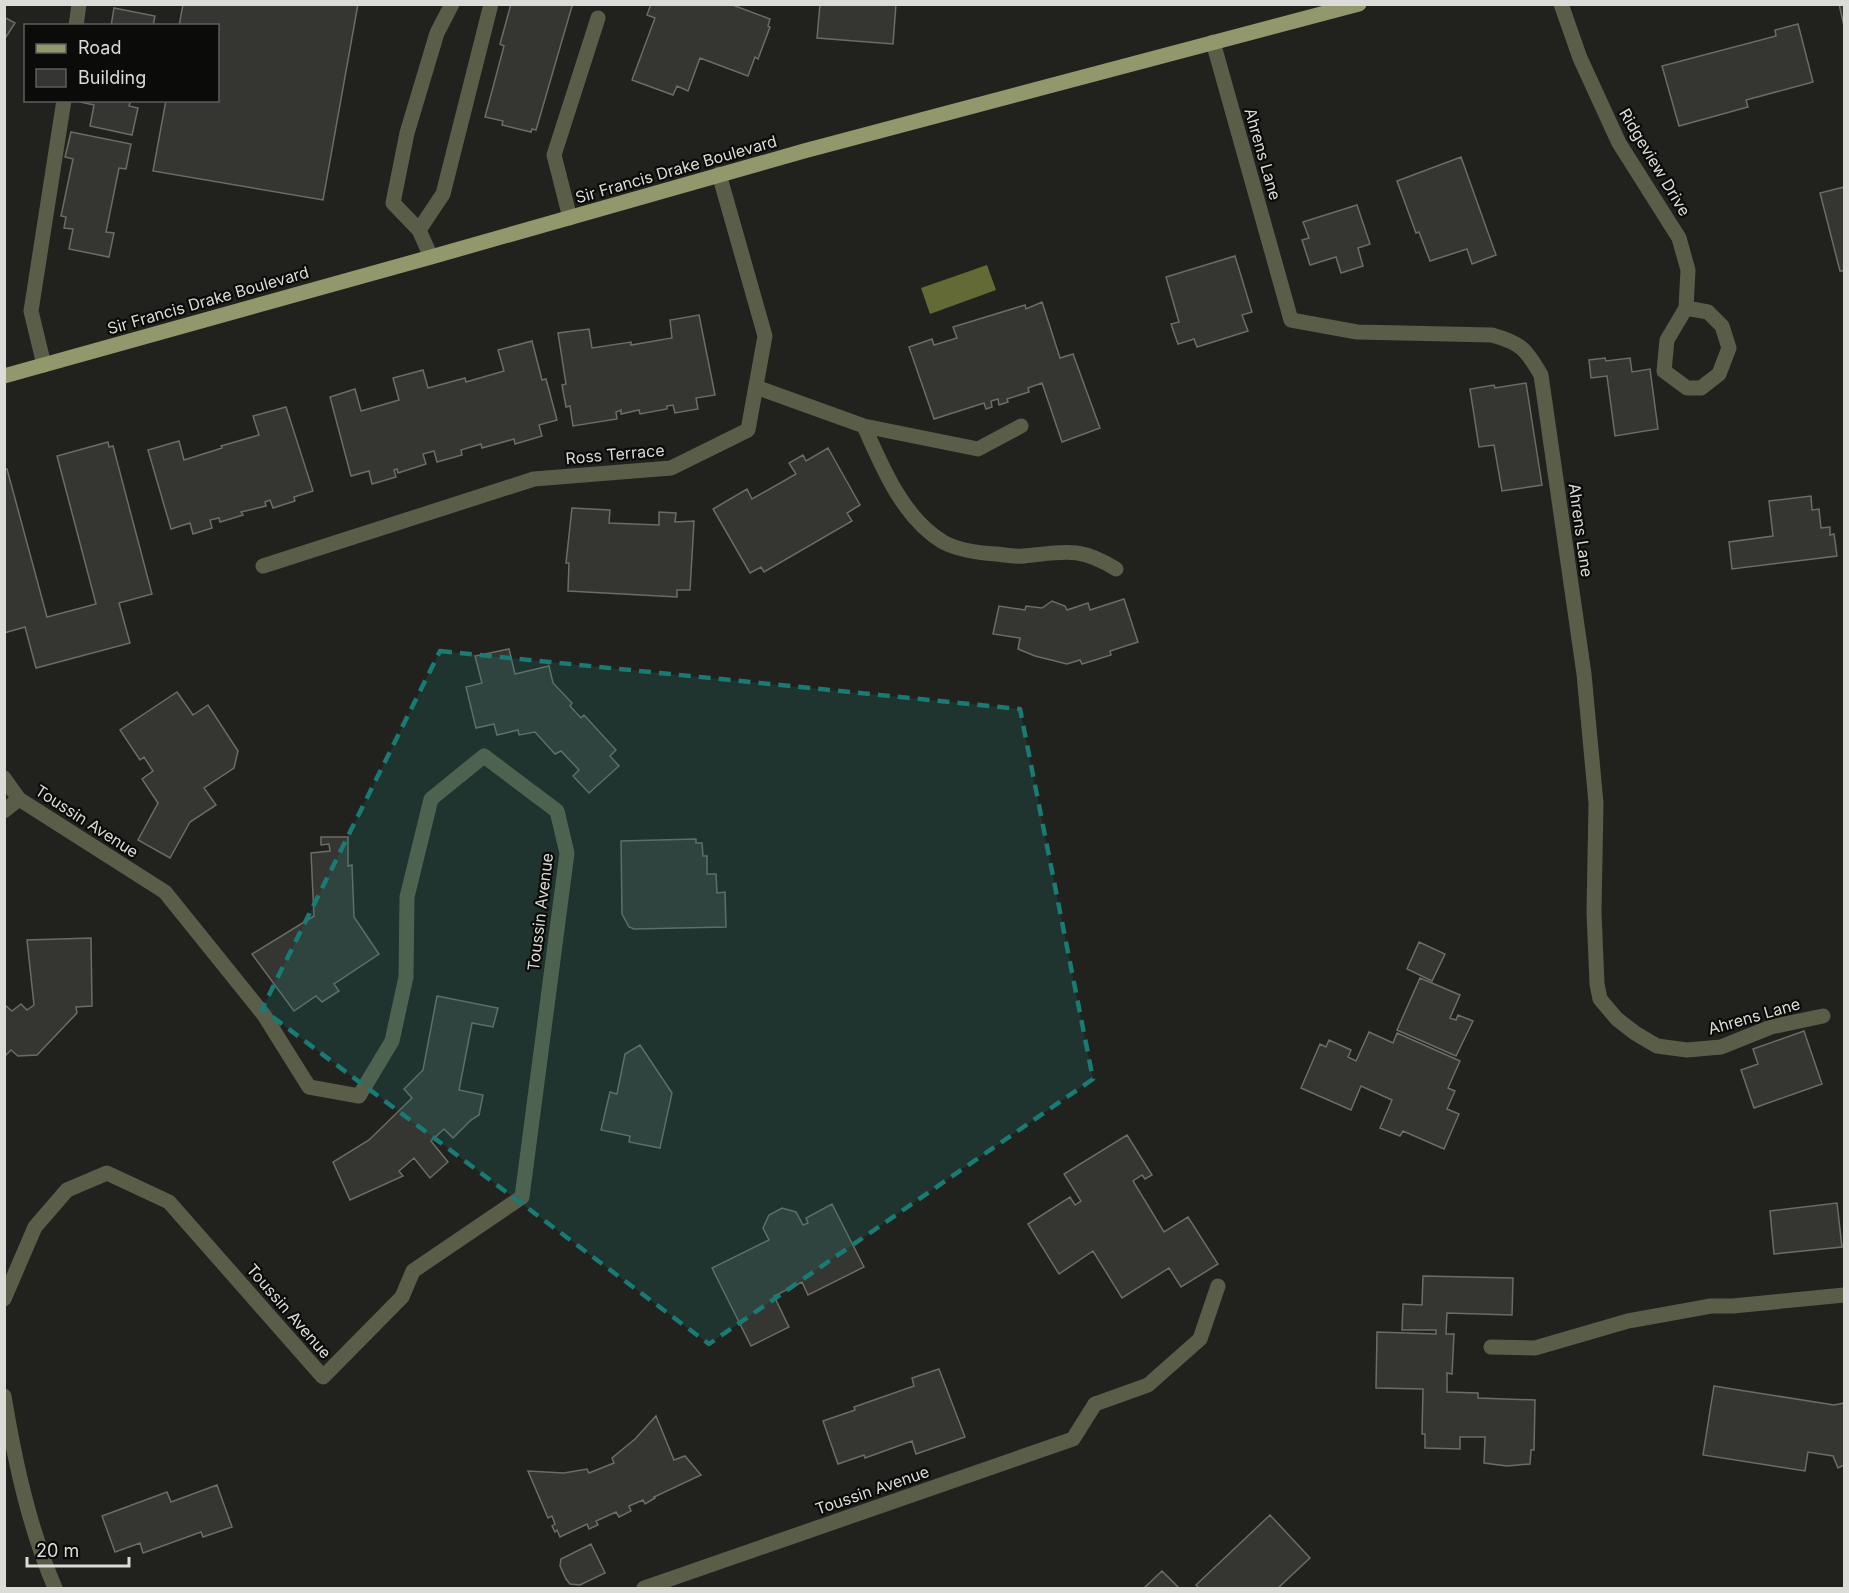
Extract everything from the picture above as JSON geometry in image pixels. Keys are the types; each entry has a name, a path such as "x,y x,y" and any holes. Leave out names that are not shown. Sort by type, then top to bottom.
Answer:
{"main road":[{"name":"Sir Francis Drake Boulevard","path":"4,376 570,218 719,174 1359,4"}],"street":[{"path":"76,24 79,4"},
{"path":"431,257 419,230 393,203 407,133 437,33 452,4"},
{"path":"419,230 443,194 491,4"},
{"name":"Ridgeview Drive","path":"1561,4 1580,58 1619,143 1679,238 1688,270 1686,308 1667,340 1664,371 1687,388 1701,388 1719,374 1729,348 1722,326 1708,312 1686,308"},
{"path":"570,218 554,155 598,18"},
{"name":"Ahrens Lane","path":"1213,42 1291,320 1357,332 1492,335 1513,341 1528,354 1540,375 1584,674 1595,791 1594,912 1597,984 1600,999 1617,1019 1657,1046 1687,1050 1720,1047 1771,1028 1823,1016"},
{"path":"44,365 31,311 64,102"},
{"name":"Ross Terrace","path":"263,566 534,479 671,468 748,430 765,336 719,174"},
{"path":"756,387 864,426 978,449 1021,426"},
{"path":"864,426 881,465 903,500 922,526 945,543 979,553 1021,556 1057,552 1078,553 1097,558 1116,569"},
{"name":"Toussin Avenue","path":"4,778 19,799 165,892 264,1015 309,1087 359,1096 392,1041 406,977 407,897 431,799 484,756 557,811 567,853 522,1197 413,1271 402,1297 323,1377 169,1202 107,1173 67,1190 35,1227 4,1299"},
{"path":"4,811 19,799"},
{"name":"Toussin Avenue","path":"644,1588 1073,1439 1095,1404 1148,1385 1200,1339 1218,1286"},
{"path":"1491,1347 1535,1348 1628,1321 1711,1306 1732,1306 1845,1294"},
{"path":"4,1396 14,1456 39,1550 55,1588"}],"highlighted area":[{"path":"440,651 1020,709 1093,1079 709,1344 262,1009"}],"shaded area":[{"path":"987,265 996,290 930,314 921,288"}],"building":[{"path":"183,4 358,4 323,200 153,171 166,102 219,102 219,24 179,24"},
{"path":"511,4 577,4 572,6 536,130 532,129 531,132 502,125 503,121 485,117 504,46 500,44"},
{"path":"651,4 730,4 770,19 768,26 770,27 758,59 755,57 748,76 700,58 688,91 677,86 673,95 632,80 655,18 647,15"},
{"path":"820,4 896,4 893,44 817,38"},
{"path":"1839,4 1844,4 1844,26"},
{"path":"114,8 155,16 153,24 111,24"},
{"path":"4,17 15,23 4,40"},
{"path":"1798,24 1813,82 1746,100 1748,107 1679,126 1662,66 1776,36 1775,30"},
{"path":"80,102 130,102 129,106 138,108 132,135 90,126 94,105"},
{"path":"71,132 131,144 126,169 119,168 106,232 114,233 109,257 69,249 73,229 64,228 66,217 61,216 73,159 65,157"},
{"path":"1461,157 1496,255 1472,264 1467,249 1430,261 1419,232 1416,233 1397,181"},
{"path":"1844,187 1844,271 1840,271 1820,193"},
{"path":"1357,205 1370,244 1358,248 1363,266 1341,273 1336,257 1310,265 1302,240 1309,238 1303,222"},
{"path":"1235,256 1252,312 1242,315 1248,331 1197,347 1194,339 1178,344 1171,324 1179,322 1166,277"},
{"path":"1042,302 1060,358 1073,354 1100,428 1062,442 1042,383 1028,388 1029,392 1007,399 1008,402 999,405 998,399 991,401 992,407 986,409 984,403 934,419 909,347 932,339 934,345 957,338 953,327 1025,305 1026,309"},
{"path":"699,315 715,395 696,398 698,409 675,413 673,405 667,406 667,409 640,414 639,410 621,414 621,410 616,412 617,419 573,426 570,406 566,407 562,385 566,384 558,333 589,329 592,348 631,342 631,345 672,338 670,320"},
{"path":"532,341 542,380 546,379 557,420 539,425 542,436 515,444 514,439 482,448 481,444 461,450 462,455 437,462 434,451 423,454 426,464 398,473 397,469 394,470 396,477 372,484 369,471 351,476 330,397 355,389 361,411 399,400 393,378 423,370 428,388 465,378 466,382 504,371 498,350"},
{"path":"1605,358 1606,361 1630,358 1632,372 1650,369 1658,429 1615,436 1607,376 1591,378 1589,360"},
{"path":"1526,383 1542,485 1502,491 1494,445 1479,447 1470,389"},
{"path":"286,407 313,491 294,497 295,501 273,508 270,500 265,502 266,506 241,512 243,515 220,522 219,518 210,520 212,528 193,534 190,523 171,529 148,450 179,441 184,460 259,435 253,416"},
{"path":"108,442 109,447 113,446 152,594 119,603 130,643 36,668 25,627 4,633 4,469 7,469 47,617 96,604 57,456"},
{"path":"828,448 860,505 847,513 852,521 764,572 761,567 750,573 713,509 747,489 752,499 796,474 789,463 803,455 806,461"},
{"path":"1811,496 1812,510 1819,509 1821,528 1830,527 1830,535 1834,534 1837,556 1732,569 1729,542 1773,536 1769,501"},
{"path":"572,508 610,510 609,523 659,525 659,512 676,513 675,522 694,521 690,590 677,590 677,597 568,591 569,563 566,563"},
{"path":"1124,599 1138,642 1110,651 1111,655 1082,664 1080,660 1067,664 1035,656 1018,649 1020,638 993,634 999,606 1025,610 1026,606 1042,608 1052,601 1065,606 1067,610 1088,603 1090,610"},
{"path":"509,649 515,674 549,666 553,683 572,703 570,706 581,718 584,715 616,750 610,756 619,766 589,793 573,776 579,770 561,751 555,754 535,732 519,735 518,730 497,735 494,724 476,728 466,687 482,683 475,656"},
{"path":"177,692 193,715 208,705 238,751 234,768 204,788 216,805 190,822 170,858 138,840 158,803 142,779 153,771 144,757 140,760 120,730"},
{"path":"321,837 348,837 348,866 352,865 354,917 379,954 334,984 339,991 322,1002 316,996 294,1011 252,954 314,916 311,853 330,851 329,844 321,845"},
{"path":"696,839 696,843 702,843 703,856 707,856 707,874 716,874 717,893 725,892 726,927 634,929 629,927 622,914 621,841"},
{"path":"91,938 92,1006 76,1007 77,1013 37,1055 18,1056 11,1050 4,1057 4,1008 6,1006 12,1011 21,1004 27,1010 34,1005 27,940"},
{"path":"1419,942 1445,954 1432,981 1407,969"},
{"path":"1420,978 1460,995 1450,1018 1456,1020 1458,1015 1473,1021 1456,1056 1397,1030"},
{"path":"437,996 498,1008 493,1027 472,1023 459,1090 483,1095 479,1115 453,1138 444,1129 431,1141 448,1162 430,1178 414,1158 399,1171 403,1176 350,1200 333,1162 369,1140 412,1098 404,1089 423,1070"},
{"path":"1804,1031 1822,1084 1754,1108 1741,1070 1758,1064 1753,1049"},
{"path":"1369,1032 1393,1043 1397,1033 1460,1061 1448,1088 1455,1091 1447,1109 1459,1114 1444,1149 1403,1131 1400,1136 1380,1128 1392,1100 1361,1086 1351,1110 1301,1088 1320,1044 1326,1047 1329,1040 1351,1050 1348,1057 1356,1061"},
{"path":"640,1045 672,1093 660,1148 629,1142 630,1136 601,1130 610,1092 617,1094 625,1054"},
{"path":"1127,1135 1152,1175 1145,1179 1142,1175 1133,1181 1164,1232 1188,1217 1218,1264 1181,1287 1169,1268 1122,1298 1093,1251 1059,1274 1028,1224 1070,1197 1075,1205 1081,1201 1064,1174"},
{"path":"1837,1203 1842,1247 1774,1254 1770,1211"},
{"path":"832,1204 864,1267 808,1295 802,1282 774,1296 789,1327 751,1346 712,1268 769,1240 763,1228 769,1215 782,1208 796,1212 803,1225 808,1223 806,1218"},
{"path":"1423,1276 1513,1278 1512,1315 1447,1313 1446,1334 1454,1334 1452,1374 1447,1373 1447,1392 1478,1393 1478,1398 1535,1400 1534,1450 1531,1450 1530,1464 1507,1466 1484,1463 1485,1437 1460,1437 1460,1449 1425,1448 1425,1434 1422,1434 1423,1389 1376,1388 1377,1332 1436,1334 1436,1330 1402,1330 1403,1304 1422,1305"},
{"path":"939,1369 965,1437 916,1454 912,1441 865,1458 864,1455 838,1464 823,1421 855,1410 854,1407 914,1386 912,1378"},
{"path":"1714,1386 1834,1405 1844,1403 1844,1465 1838,1468 1833,1456 1808,1452 1805,1471 1703,1455"},
{"path":"656,1416 674,1460 685,1456 701,1475 654,1497 645,1504 643,1500 629,1506 631,1511 619,1517 616,1512 596,1521 598,1525 589,1529 587,1524 560,1537 552,1526 555,1524 552,1516 548,1518 528,1471 564,1473 587,1469 589,1473 614,1463 612,1458 635,1439"},
{"path":"217,1485 232,1527 203,1537 201,1532 143,1553 140,1543 115,1552 102,1516 167,1492 171,1502"},
{"path":"1270,1515 1310,1558 1278,1588 1199,1588 1196,1585"},
{"path":"591,1544 605,1573 580,1585 570,1584 560,1566 561,1559"},
{"path":"1162,1571 1179,1588 1144,1588"}]}
